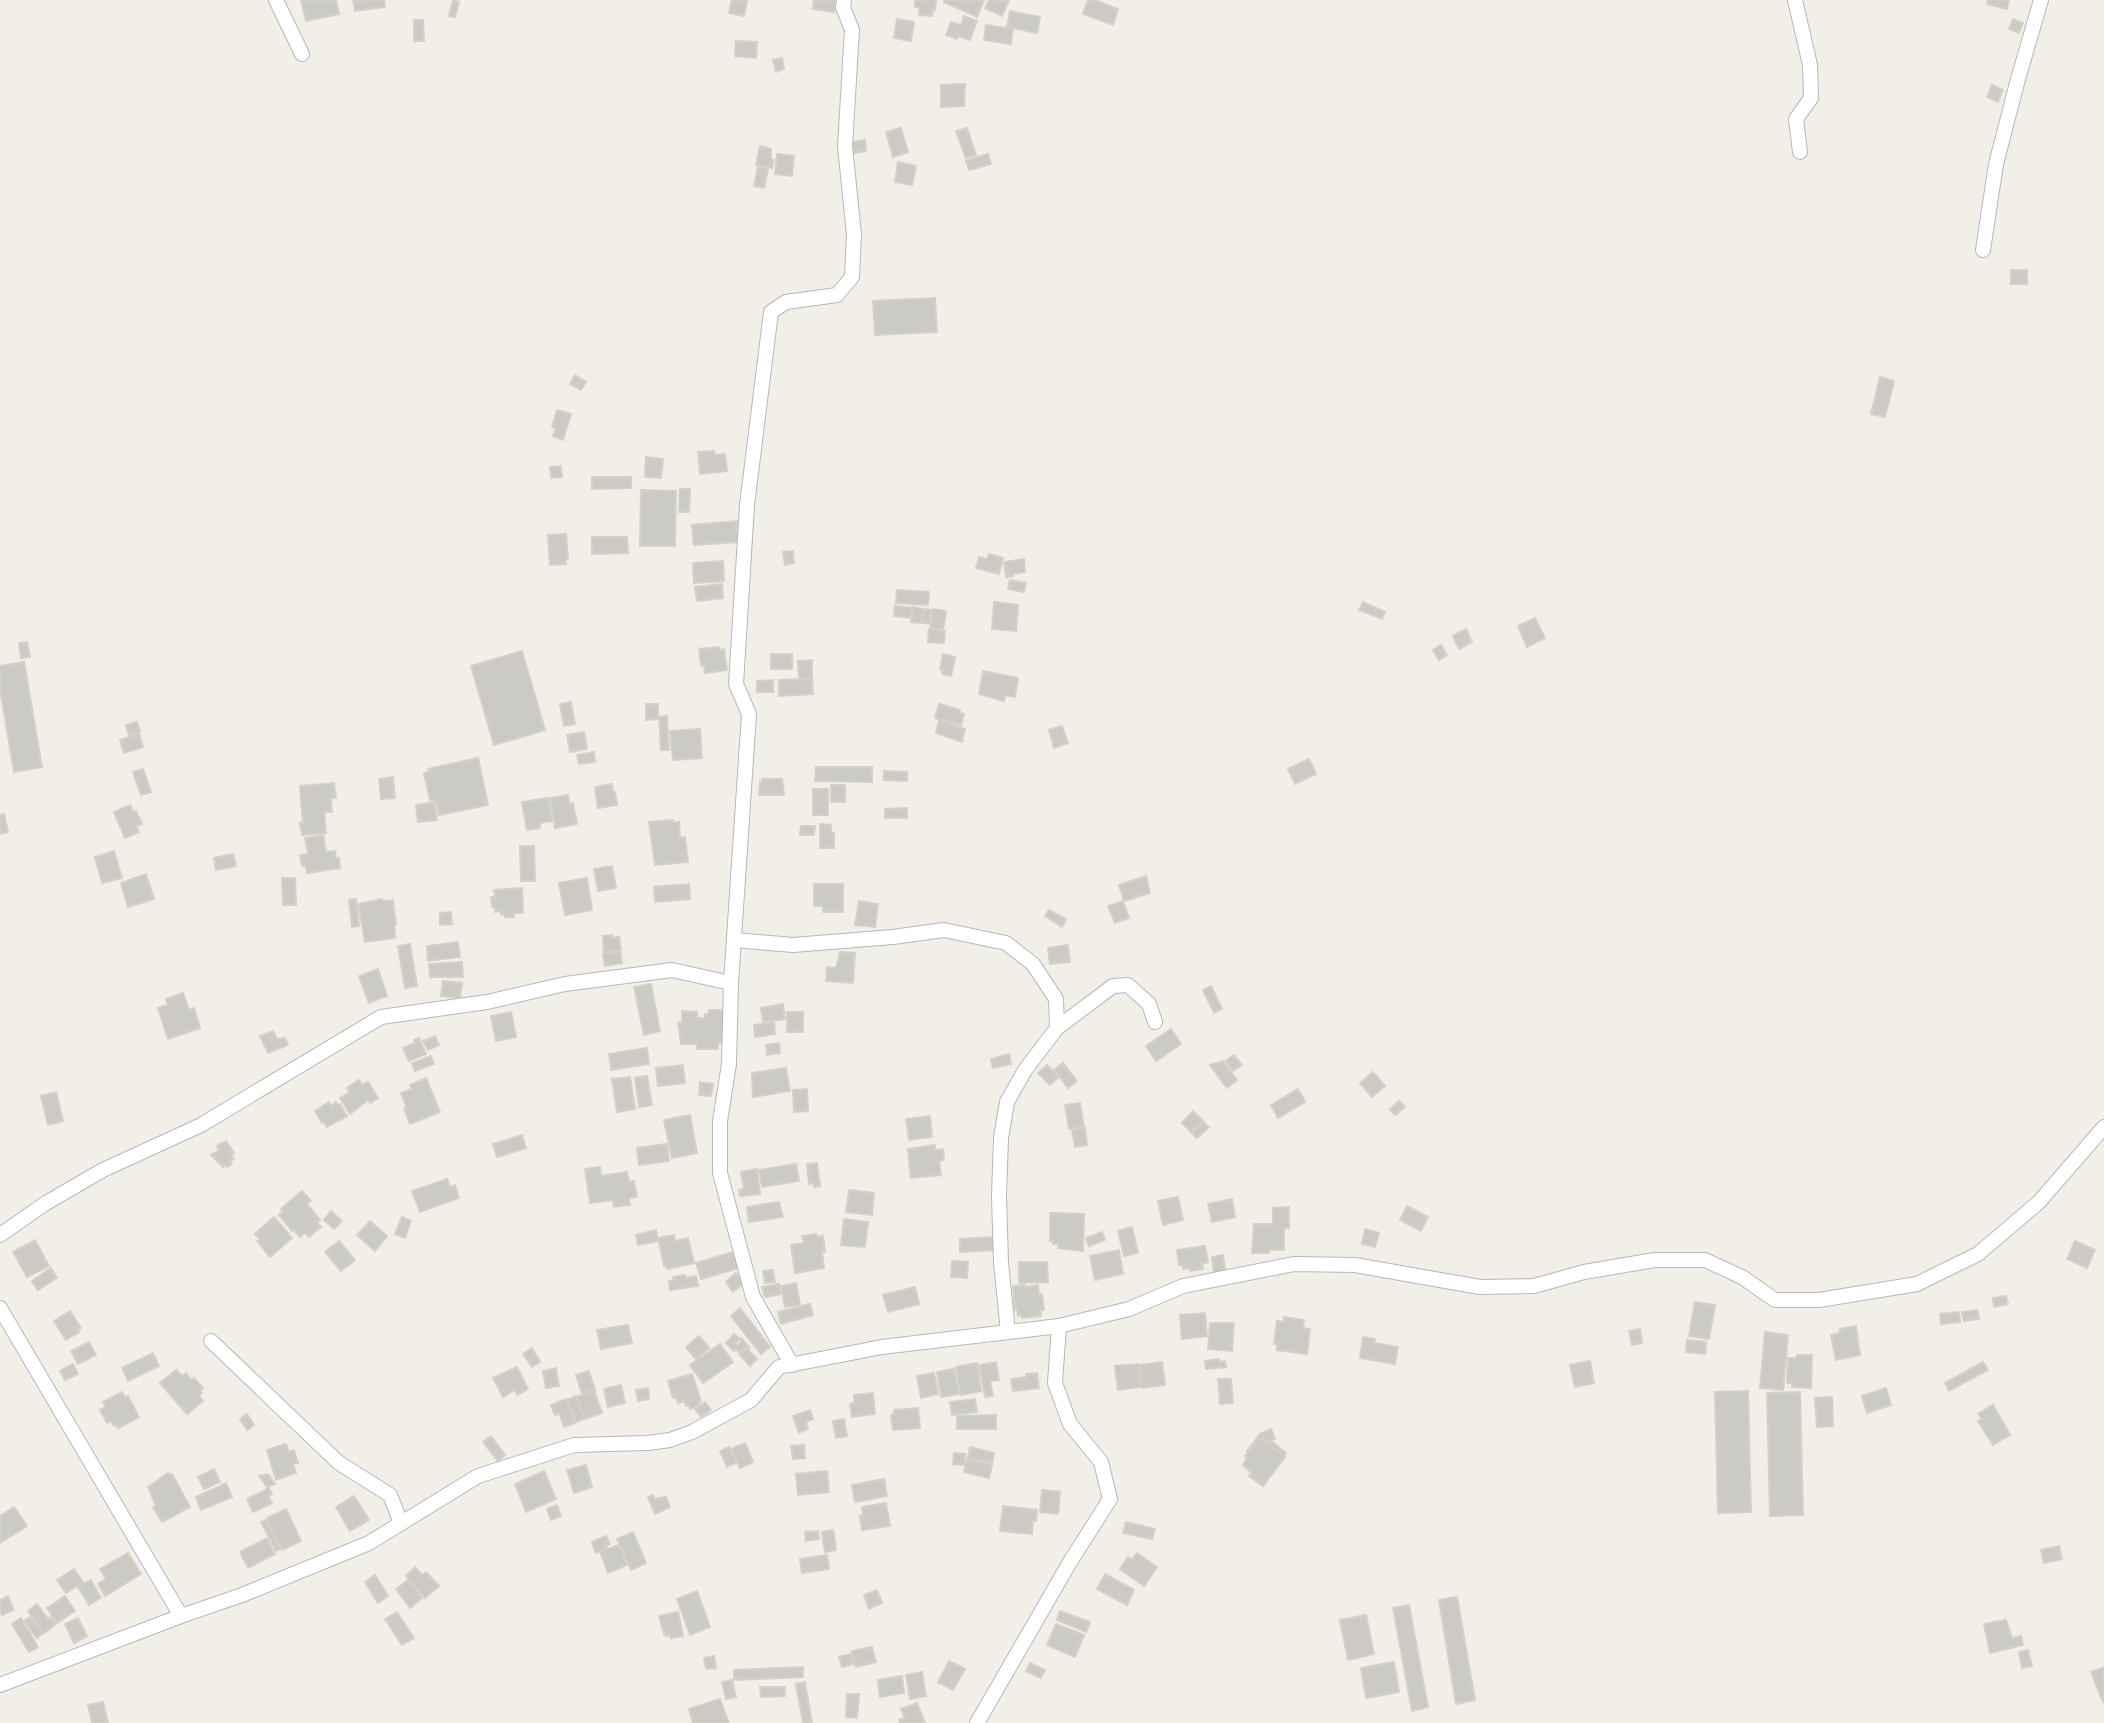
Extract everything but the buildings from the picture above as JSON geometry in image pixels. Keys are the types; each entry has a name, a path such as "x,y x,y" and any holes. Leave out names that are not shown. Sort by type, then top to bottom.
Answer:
{"street":[{"path":"276,0 302,54"},
{"path":"792,1365 753,1297 720,1173 720,1121 729,1064 731,983 749,714 736,684 747,505 771,312 786,302 837,295 852,277 854,235 845,146 852,30 843,7 844,0"},
{"path":"1795,0 1810,65 1811,87 1811,98 1796,119 1800,152"},
{"path":"1983,250 1996,164 2041,0"},
{"path":"734,940 793,945 944,930 1006,943 1033,964 1056,999 1057,1028"},
{"path":"0,1235 46,1203 103,1170 201,1125 381,1017 487,1002 565,984 672,970 731,983"},
{"path":"1008,1332 1001,1263 999,1196 1001,1138 1007,1102 1025,1070 1057,1028 1113,986 1128,985 1149,1004 1155,1022"},
{"path":"0,1685 242,1595 369,1543 478,1476 574,1445 648,1443 670,1440 692,1432 751,1400 779,1367 882,1347 1059,1326 1129,1309 1183,1286 1294,1264 1355,1265 1480,1287 1534,1286 1584,1272 1655,1260 1705,1260 1742,1277 1775,1300 1819,1300 1917,1284 1978,1254 2039,1202 2104,1127"},
{"path":"0,1308 181,1616"},
{"path":"977,1723 1062,1575 1110,1499 1101,1462 1070,1424 1055,1383 1059,1326"},
{"path":"211,1341 339,1463 390,1495 401,1523"}]}
